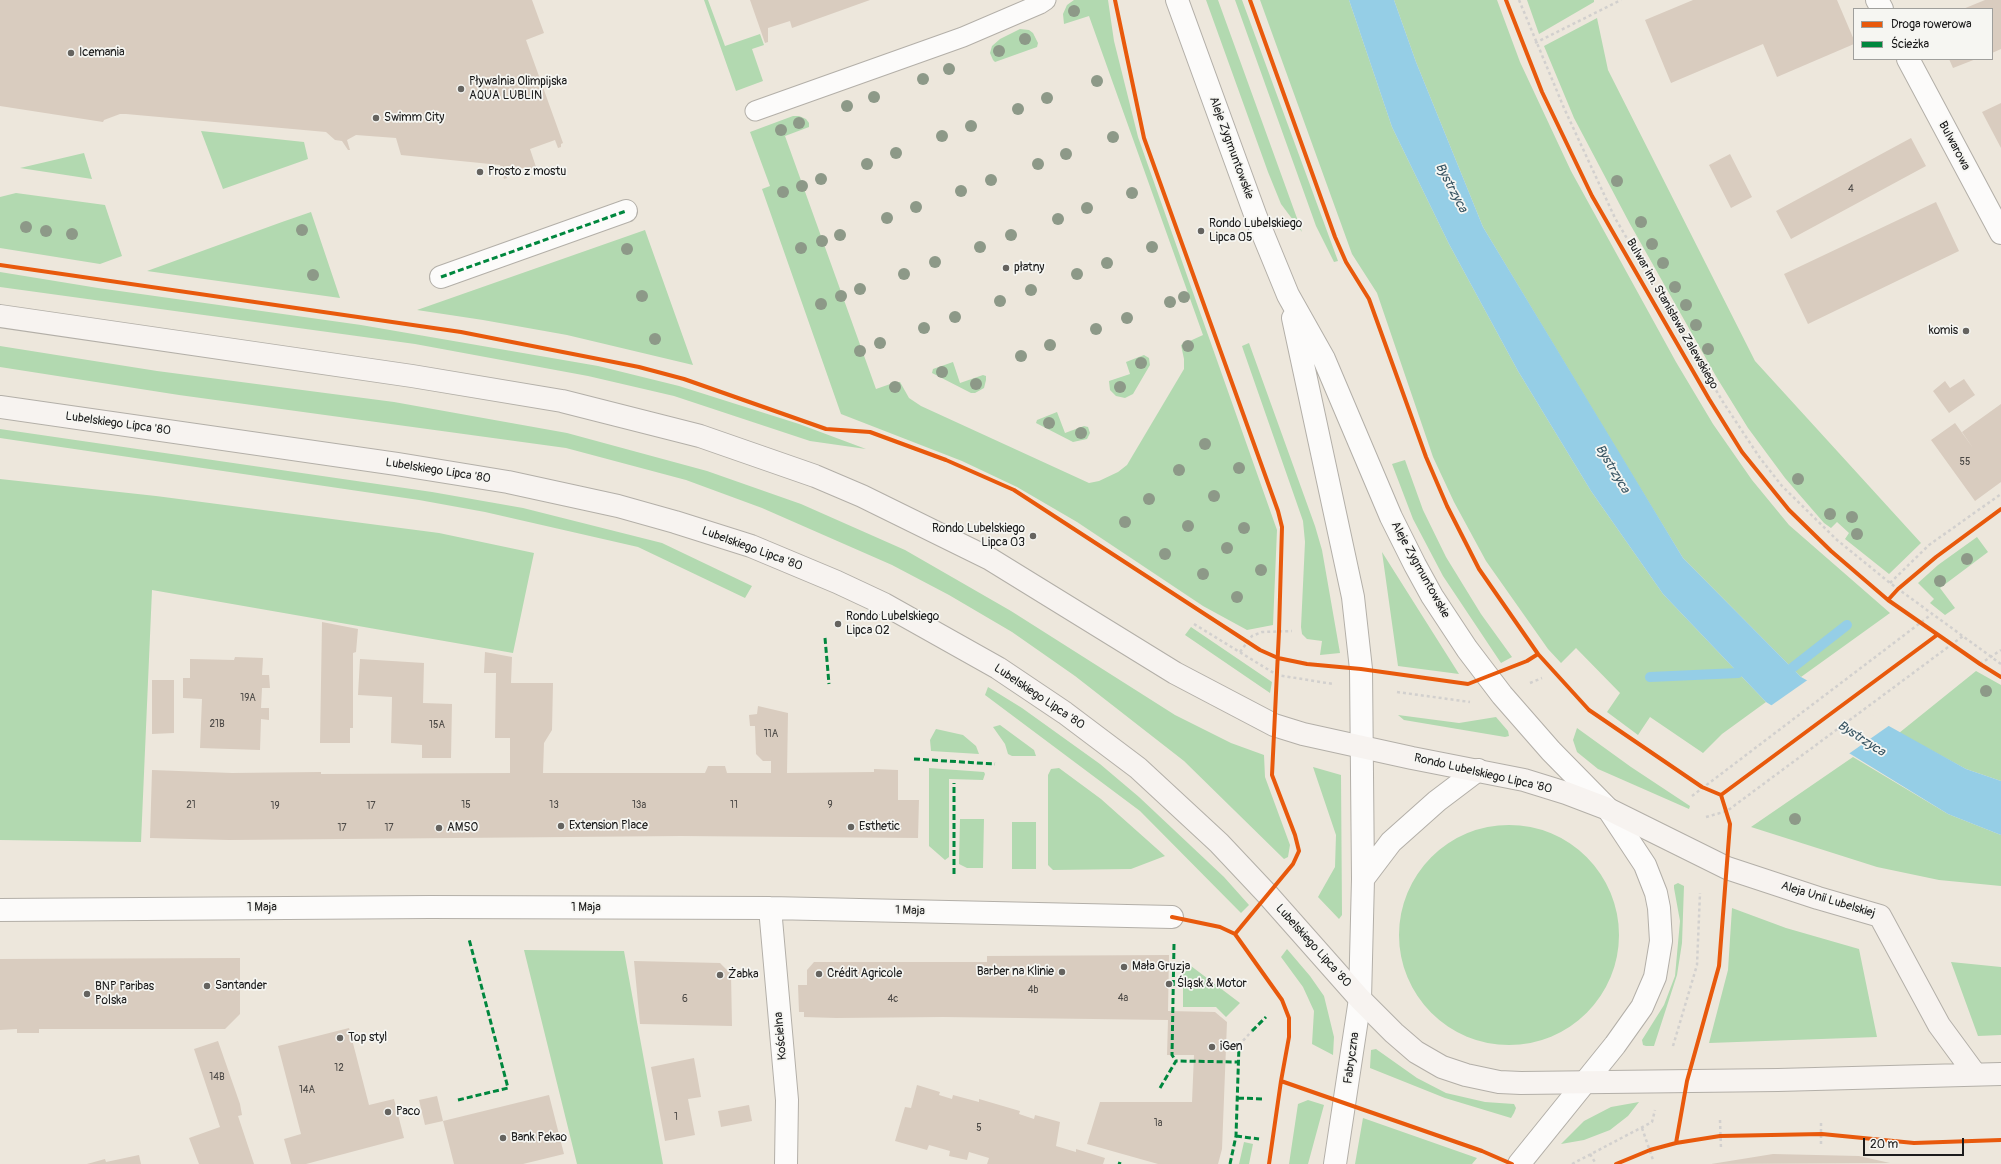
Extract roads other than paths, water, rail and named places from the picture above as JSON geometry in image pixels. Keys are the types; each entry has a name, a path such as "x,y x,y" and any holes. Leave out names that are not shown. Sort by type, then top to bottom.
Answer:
{"main road":[{"path":"0,316 404,374 532,396 585,407 700,436 815,476 862,496 990,559 1175,674 1274,725 1303,734 1360,746"},
{"name":"Lubelskiego Lipca '80","path":"0,407 389,462 508,482 618,506 675,522 751,546 837,582 891,607 998,668 1065,713 1138,768 1198,823 1245,870 1360,999"},
{"name":"Rondo Lubelskiego Lipca '80","path":"1360,746 1524,780 1566,793 1608,809"},
{"name":"Aleja Unii Lubelskiej","path":"1608,809 1727,868 1818,898 1880,916 1939,1025 1975,1074"},
{"path":"1360,999 1416,1052 1442,1067 1499,1082 1778,1080 2001,1074"}],"street":[{"name":"Aleje Zygmuntowskie","path":"1177,0 1256,217 1288,295 1324,359 1390,517 1432,596 1467,649 1502,695 1551,751 1608,809"},
{"name":"Bulwarowa","path":"1909,60 2001,233"},
{"path":"441,277 626,211"},
{"name":"Aleje Zygmuntowskie","path":"1288,295 1357,619 1361,669 1360,746"},
{"path":"1360,746 1363,879 1360,999"},
{"path":"1363,879 1390,842 1436,801 1478,770"},
{"path":"1519,1164 1626,1030 1642,1007 1655,977 1661,941 1660,908 1652,880 1636,850 1608,809"},
{"name":"1 Maja","path":"0,910 430,907 770,908 908,910 998,915 1172,917"},
{"name":"Kościelna","path":"770,908 787,1100 786,1164"},
{"name":"Fabryczna","path":"1335,1164 1360,999"}],"lane":[{"path":"755,111 963,37 1040,4 1046,0"}],"water":[{"name":"Bystrzyca","path":"1349,0 1394,0 1416,62 1483,227 1683,558 1801,677 1966,769 2001,781 2001,835 1948,814 1766,702 1663,594 1591,491 1518,371 1449,244 1392,127"}],"waterway":[{"path":"1792,668 1847,625"},
{"path":"1650,677 1738,673"}],"place":[{"name":"Icemania","path":"71,53"},
{"name":"Pływalnia Olimpijska AQUA LUBLIN","path":"461,89"},
{"name":"Swimm City","path":"376,118"},
{"name":"Prosto z mostu","path":"480,172"},
{"name":"Rondo Lubelskiego Lipca 05","path":"1201,231"},
{"name":"płatny","path":"1006,268"},
{"name":"komis","path":"1966,331"},
{"name":"Rondo Lubelskiego Lipca 03","path":"1033,536"},
{"name":"Rondo Lubelskiego Lipca 02","path":"838,624"},
{"name":"Extension Place","path":"561,826"},
{"name":"Esthetic","path":"851,827"},
{"name":"AMSO","path":"439,828"},
{"name":"Mała Gruzja","path":"1124,967"},
{"name":"Barber na Klinie","path":"1062,972"},
{"name":"Crédit Agricole","path":"819,974"},
{"name":"Żabka","path":"720,975"},
{"name":"Śląsk & Motor","path":"1169,984"},
{"name":"Santander","path":"207,986"},
{"name":"BNP Paribas Polska","path":"87,994"},
{"name":"Top styl","path":"340,1038"},
{"name":"iGen","path":"1212,1047"},
{"name":"Paco","path":"388,1112"},
{"name":"Bank Pekao","path":"503,1138"}]}
